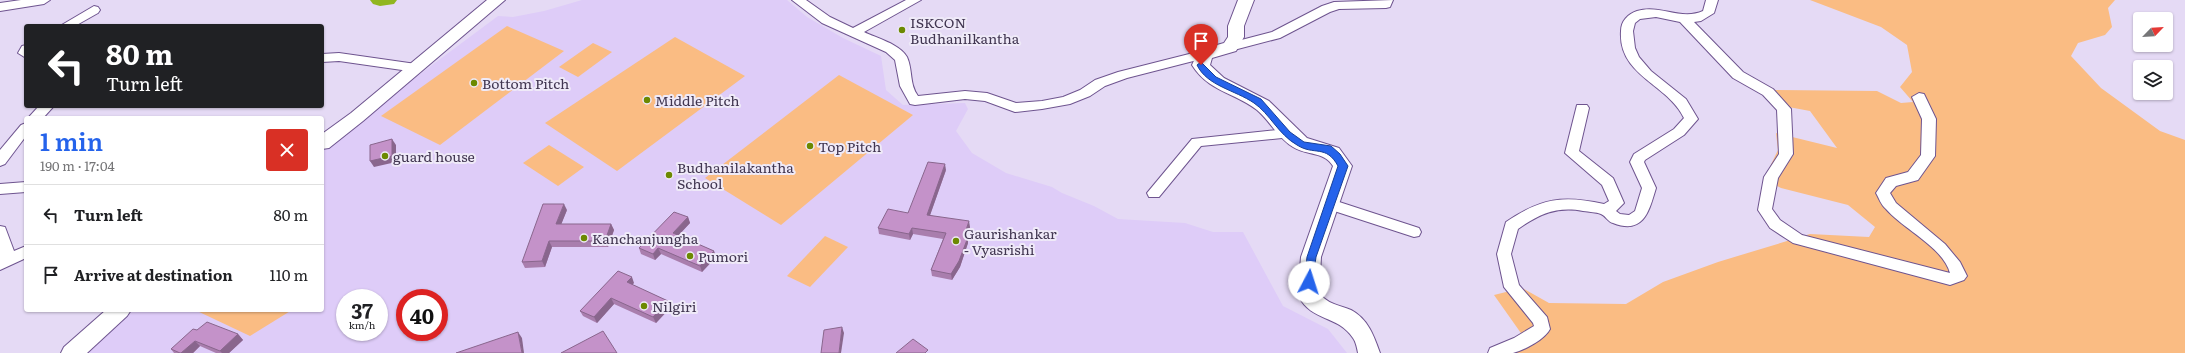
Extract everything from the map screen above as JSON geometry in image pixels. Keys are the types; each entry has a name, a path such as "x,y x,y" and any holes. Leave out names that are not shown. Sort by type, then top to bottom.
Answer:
{"street":[{"path":"0,7 44,0"},
{"path":"324,141 416,68 497,0"},
{"path":"798,0 826,20 890,49 901,58 905,83 909,95 915,101 965,96 987,97 1015,108 1065,101 1085,93 1100,82 1276,35 1326,9 1338,5 1386,4 1386,0"},
{"path":"853,33 915,0"},
{"path":"1230,47 1236,37 1236,26 1246,0"},
{"path":"1496,353 1520,343 1542,329 1541,321 1512,287 1504,254 1511,226 1531,211 1550,204 1575,203 1606,210 1616,219 1632,221 1641,214 1649,188 1637,162 1639,156 1679,132 1690,119 1681,101 1645,75 1632,59 1627,46 1627,26 1632,19 1646,14 1670,15 1684,19 1697,18 1708,13 1712,0"},
{"path":"70,24 94,10"},
{"path":"1684,19 1738,75 1768,92 1784,109 1786,154 1771,177 1766,210 1775,224 1798,239 1950,279 1959,276 1957,267 1942,250 1891,207 1883,193 1890,182 1913,176 1928,156 1929,119 1919,96"},
{"path":"1205,54 1201,65 1204,72 1258,101 1287,134 1302,144 1327,149 1337,156 1343,166 1311,257 1308,295 1317,306 1345,317 1363,334 1369,353"},
{"path":"324,58 339,57 416,68"},
{"path":"38,116 45,108"},
{"path":"1582,108 1572,153 1608,182 1617,203 1606,210"},
{"path":"0,161 12,143 24,130"},
{"path":"1154,193 1197,142 1287,134"},
{"path":"0,189 24,187"},
{"path":"1330,204 1414,232"},
{"path":"0,231 4,262 24,253"},
{"path":"72,353 118,312"}],"shaded area":[{"name":"Budhanilakantha School","path":"582,0 787,0 807,17 843,38 881,56 886,90 903,105 965,103 968,109 956,131 972,153 1006,173 1052,187 1062,193 1094,206 1118,219 1185,223 1213,232 1243,232 1283,306 1328,329 1347,353 82,353 128,312 324,312 324,146 498,16 513,17 544,11"},
{"path":"1810,0 2115,0 2108,8 2112,27 2105,35 2078,43 2071,56 2101,88 2160,131 2185,140 2185,353 1506,353 1528,343 1494,295 1522,288 1549,303 1626,304 1663,282 1718,262 1810,234 1869,237 1875,227 1848,205 1781,188 1764,179 1778,150 1776,133 1837,148 1810,111 1778,105 1771,90 1877,91 1901,103 1913,102 1900,87 1912,72 1907,45 1881,27"},
{"name":"Bottom Pitch","path":"507,26 564,51 440,145 381,116"},
{"name":"Middle Pitch","path":"675,37 745,76 617,171 545,123"},
{"path":"593,43 612,52 578,77 559,67"},
{"name":"Top Pitch","path":"839,75 913,115 781,225 705,178"},
{"path":"549,145 584,167 558,186 523,163"},
{"path":"825,236 848,247 810,287 787,276"},
{"path":"199,312 289,312 250,336"}],"building":[{"path":"392,139 392,156 370,161 370,145"},
{"path":"928,162 945,164 927,215 969,221 964,236 968,237 959,261 951,274 931,270 946,233 912,228 909,234 878,228 888,209 908,213"},
{"path":"543,204 564,204 556,224 611,224 605,241 549,241 542,261 522,262"},
{"path":"674,212 688,217 673,233 714,251 700,266 658,248 653,254 639,248"},
{"path":"618,271 632,277 627,282 668,301 653,317 611,298 594,317 580,311"},
{"path":"207,322 238,334 220,351 195,341 181,353 171,349 193,329 197,330"},
{"path":"842,327 839,353 821,353 824,330"},
{"path":"603,331 617,353 561,353"},
{"path":"518,332 522,353 456,353"},
{"path":"913,339 928,350 925,353 896,353"}],"waterway":[{"path":"380,0 387,0"}],"place":[{"name":"ISKCON Budhanilkantha","path":"902,30"},
{"name":"Bottom Pitch","path":"474,83"},
{"name":"Middle Pitch","path":"647,100"},
{"name":"Top Pitch","path":"810,146"},
{"name":"guard house","path":"385,156"},
{"name":"Budhanilakantha School","path":"669,175"},
{"name":"Kanchanjungha","path":"584,238"},
{"name":"Gaurishankar - Vyasrishi","path":"956,241"},
{"name":"Pumori","path":"690,256"},
{"name":"Nilgiri","path":"644,306"}],"route":[{"path":"1201,65 1204,72 1213,78 1258,101 1287,134 1302,144 1327,149 1337,156 1343,166 1337,187 1311,257 1309,282"}]}
